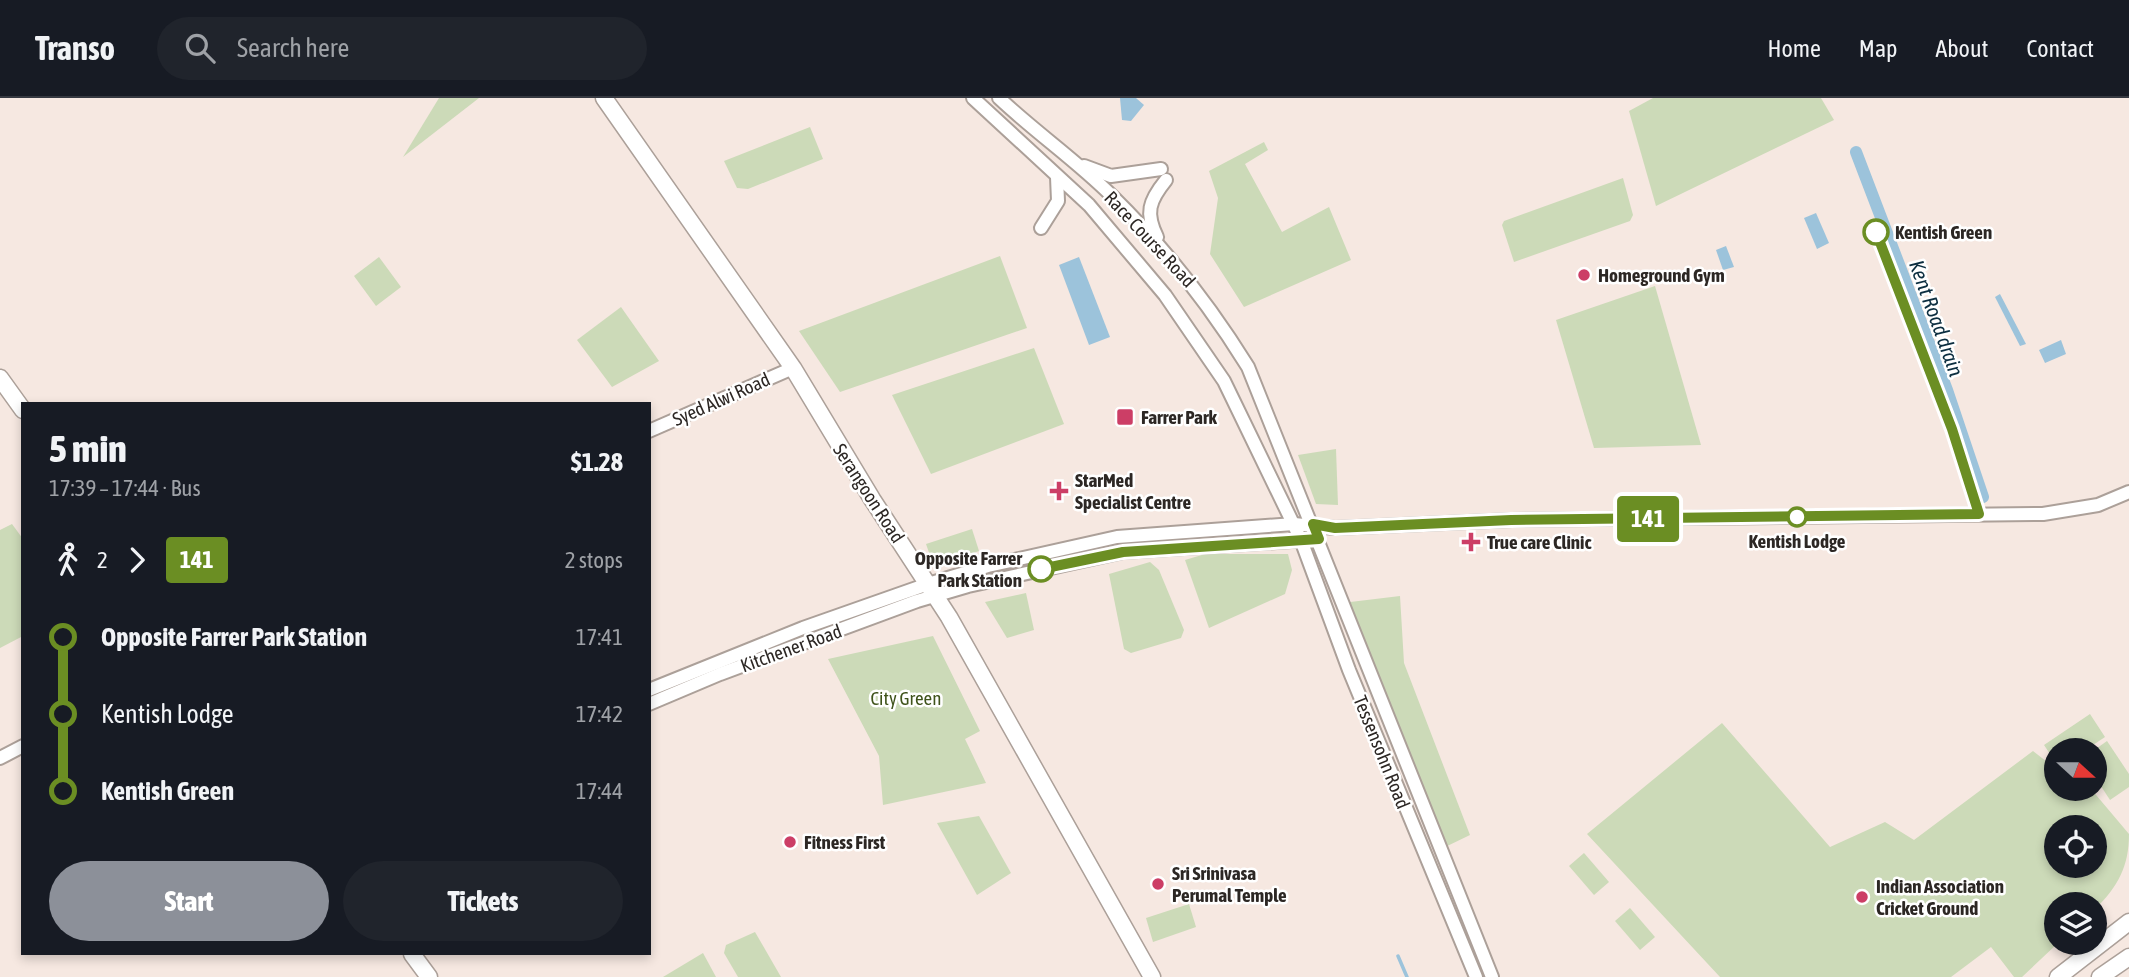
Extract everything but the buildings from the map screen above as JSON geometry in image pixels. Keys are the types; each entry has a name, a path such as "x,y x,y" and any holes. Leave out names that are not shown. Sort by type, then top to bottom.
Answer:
{"main road":[{"name":"Serangoon Road","path":"604,98 793,368 870,496 932,590 1152,977"},
{"path":"0,378 21,407"},
{"path":"2058,977 2129,922"},
{"path":"413,955 429,977"},
{"path":"2100,977 2129,957"}],"street":[{"name":"Race Course Road","path":"974,98 1089,205 1129,252 1207,354 1224,381 1294,524"},
{"name":"Race Course Road","path":"999,98 1111,194 1188,276 1248,367 1313,524"},
{"path":"1068,158 1111,176 1163,175 1149,205 1149,221 1161,247"},
{"path":"1041,228 1058,201 1057,177"},
{"name":"Syed Alwi Road","path":"651,430 793,368"},
{"path":"932,590 988,566 1117,537 1294,524 1335,528 1511,520 2043,514 2098,505 2129,492"},
{"name":"Tessensohn Road","path":"1294,524 1349,670 1476,977"},
{"name":"Tessensohn Road","path":"1313,524 1411,781 1492,977"},
{"path":"932,590 1123,552 1319,539 1335,528"},
{"name":"Kitchener Road","path":"651,689 803,628 932,590"},
{"name":"Kitchener Road","path":"651,703 932,590"},
{"path":"0,758 21,747"}],"green space":[{"path":"439,98 479,98 403,157"},
{"path":"1653,98 1821,98 1834,120 1656,206 1629,111"},
{"path":"810,127 823,159 748,189 737,188 724,161"},
{"path":"1264,142 1268,150 1245,164 1282,232 1329,207 1351,260 1244,307 1210,254 1218,198 1209,171"},
{"path":"1623,178 1633,215 1630,221 1514,262 1502,225 1504,221"},
{"path":"1000,256 1027,328 840,392 799,331"},
{"path":"379,257 401,287 376,306 354,276"},
{"path":"1655,286 1701,445 1594,448 1556,320"},
{"path":"621,307 659,361 612,387 577,340"},
{"path":"1034,348 1064,424 931,474 892,395"},
{"path":"1336,449 1338,505 1316,504 1298,455"},
{"path":"12,524 21,536 21,637 0,648 0,530"},
{"path":"972,529 979,551 934,567 926,544"},
{"path":"1205,554 1288,554 1292,570 1285,594 1209,628 1185,560"},
{"path":"1150,562 1159,570 1184,630 1181,638 1131,653 1124,649 1109,574"},
{"path":"1026,593 1034,630 1007,638 985,602"},
{"path":"1400,596 1404,663 1470,835 1439,850 1342,603"},
{"name":"City Green","path":"933,636 980,731 965,739 986,783 883,805 879,756 828,659"},
{"path":"2090,714 2105,737 2104,738 2054,738"},
{"path":"1722,723 1830,847 1885,822 1914,840 2033,751 2044,760 2044,802 2102,802 2129,834 2127,856 2121,875 2107,895 2107,892 2044,892 2045,955 2022,977 2014,977 1991,947 1951,977 1720,977 1587,834"},
{"path":"2107,741 2129,774 2129,787 2110,800 2107,795"},
{"path":"979,816 1011,873 977,895 937,823"},
{"path":"1584,853 1609,882 1594,895 1569,866"},
{"path":"1189,904 1196,927 1153,942 1146,918"},
{"path":"1630,908 1655,937 1640,950 1615,921"},
{"path":"755,932 781,977 738,977 724,953 726,945"},
{"path":"703,953 716,977 663,977"}],"water":[{"path":"1120,98 1136,98 1144,105 1131,121 1122,120"},
{"path":"1816,213 1829,243 1817,249 1804,218"},
{"path":"1726,246 1734,267 1723,270 1716,250"},
{"path":"1079,257 1110,337 1089,345 1059,265"},
{"path":"2000,294 2026,344 2020,346 1995,297"},
{"path":"2061,340 2066,354 2045,363 2039,350"}],"waterway":[{"name":"Kent Road drain","path":"1856,152 1947,390 1983,497"},
{"path":"1398,956 1407,977"}],"bus line":[{"name":"141","path":"1041,569 1123,552 1319,539 1313,524 1335,528 1511,520 1979,514 1952,429 1876,232"}],"place":[{"name":"Kentish Green","path":"1876,232"},
{"name":"Homeground Gym","path":"1584,275"},
{"name":"Farrer Park","path":"1125,417"},
{"name":"StarMed Specialist Centre","path":"1059,491"},
{"name":"Kentish Lodge","path":"1797,517"},
{"name":"True care Clinic","path":"1471,542"},
{"name":"Opposite Farrer Park Station","path":"1041,569"},
{"name":"Fitness First","path":"790,842"},
{"name":"Sri Srinivasa Perumal Temple","path":"1158,884"},
{"name":"Indian Association Cricket Ground","path":"1862,897"}]}
